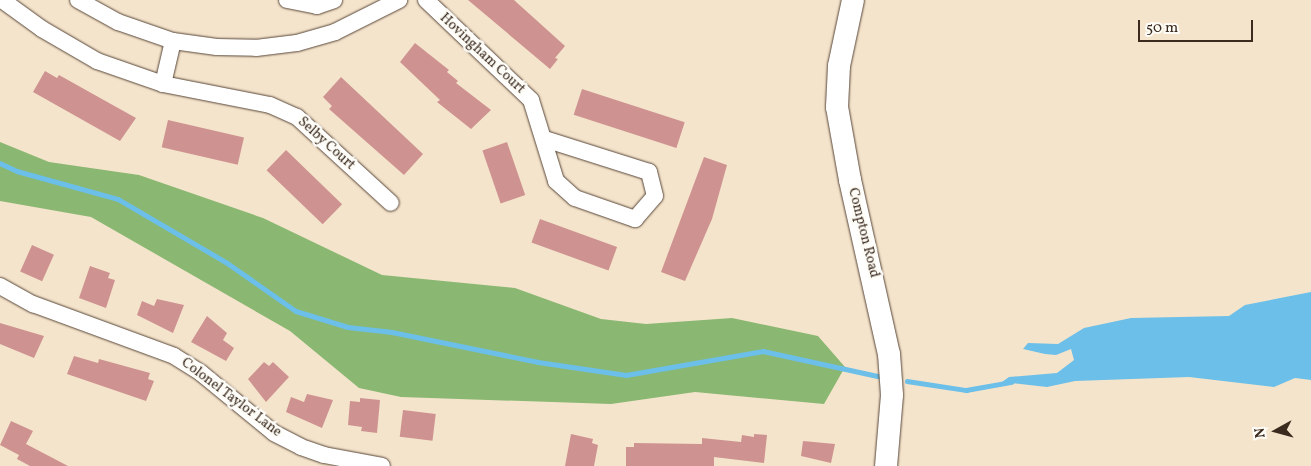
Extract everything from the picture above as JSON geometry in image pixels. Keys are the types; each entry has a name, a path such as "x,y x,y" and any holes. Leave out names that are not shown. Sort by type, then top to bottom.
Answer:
{"street":[{"name":"Selby Court","path":"2,0 42,29 97,61 163,84 270,105 297,117 391,203"},
{"path":"78,0 118,22 173,41 217,48 276,46 334,32 392,4"},
{"path":"287,0 317,6 334,0"},
{"name":"Hovingham Court","path":"426,0 531,100 545,139 556,181 575,198 635,219 655,196 649,172 545,139"},
{"name":"Compton Road","path":"853,0 839,66 837,107 850,180 889,354 892,395 886,466"},
{"path":"163,84 173,41"},
{"name":"Colonel Taylor Lane","path":"0,286 33,304 174,356 201,372 274,433 301,447 382,466"}],"green space":[{"path":"0,142 49,162 139,175 263,218 382,275 515,288 601,319 646,324 732,318 818,336 845,367 824,404 695,392 611,404 401,397 359,388 290,331 91,217 0,201"}],"water":[{"path":"1311,292 1311,380 1295,378 1274,387 1189,377 1075,381 1047,387 1002,382 1009,377 1057,373 1074,360 1071,349 1056,355 1045,354 1023,349 1028,343 1058,344 1084,328 1131,318 1229,316 1245,305"}],"building":[{"path":"468,0 514,0 565,46 555,58 558,59 550,69"},
{"path":"415,43 449,70 447,72 458,81 456,83 491,110 471,129 437,102 440,100 400,62"},
{"path":"45,71 57,78 59,75 136,118 120,141 33,92"},
{"path":"341,77 423,154 404,175 329,109 332,106 323,97"},
{"path":"582,89 685,122 676,148 574,115"},
{"path":"168,120 244,138 238,165 162,147"},
{"path":"507,142 525,195 501,203 482,150"},
{"path":"286,150 342,204 323,224 267,170"},
{"path":"704,157 727,165 712,219 685,281 661,272"},
{"path":"540,219 617,247 609,271 531,242"},
{"path":"32,245 54,255 42,281 20,271"},
{"path":"90,266 110,273 108,278 115,280 106,308 79,298"},
{"path":"157,299 184,305 173,333 137,315 142,301 154,306"},
{"path":"207,316 227,333 223,340 234,348 226,361 191,342"},
{"path":"0,323 44,336 34,358 0,344"},
{"path":"74,356 98,363 99,359 150,373 148,379 154,381 146,401 67,374"},
{"path":"264,362 269,366 273,362 289,377 266,402 248,379"},
{"path":"307,394 333,400 322,428 286,412 291,397 304,402"},
{"path":"360,398 380,400 377,433 361,431 362,427 348,425 350,401 360,402"},
{"path":"403,410 436,414 432,441 400,437"},
{"path":"11,421 33,431 26,444 68,466 30,466 17,459 19,455 0,445"},
{"path":"571,434 593,439 592,443 598,445 594,466 565,466"},
{"path":"754,434 767,435 764,463 714,457 714,466 626,466 626,447 634,447 634,443 702,444 702,438 741,442 742,435 754,437"},
{"path":"803,441 835,444 831,463 801,456"}],"waterway":[{"path":"0,163 17,171 118,199 226,262 296,311 348,327 392,332 538,362 626,375 763,351 878,376"},
{"path":"907,381 966,390 1011,382"}]}
